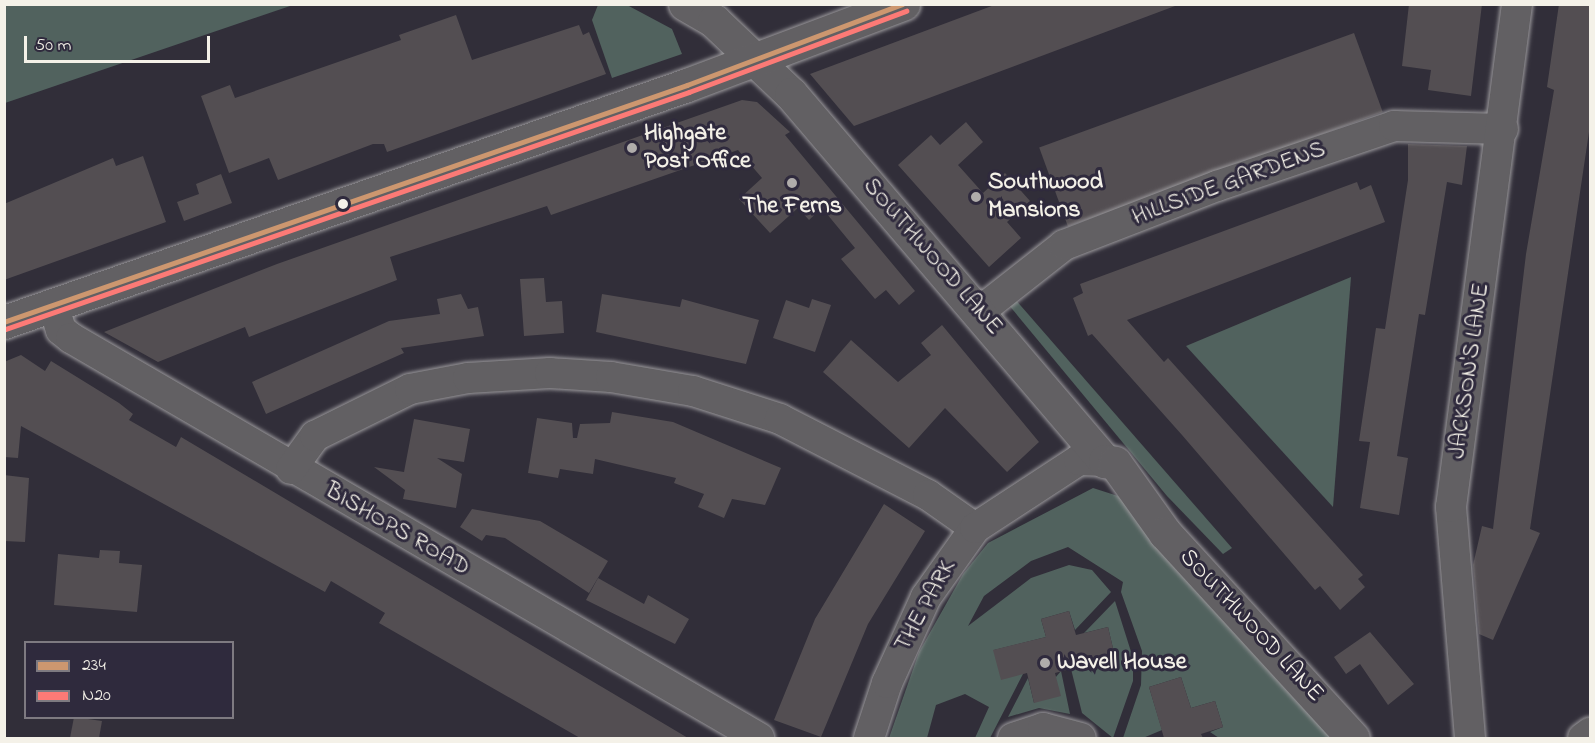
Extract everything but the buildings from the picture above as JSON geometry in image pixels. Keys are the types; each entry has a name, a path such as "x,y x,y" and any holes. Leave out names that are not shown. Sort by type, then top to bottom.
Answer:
{"main road":[{"name":"SOUTHWOOD LANE","path":"685,4 714,21 803,107 1105,461 1115,463 1127,487 1353,738"},
{"path":"4,322 754,59 903,4"}],"street":[{"name":"JACKSON'S LANE","path":"1470,738 1451,507 1503,129 1517,4"},
{"name":"HILLSIDE GARDENS","path":"979,312 1064,245 1217,186 1394,126 1503,129"},
{"name":"BISHOPS ROAD","path":"53,304 61,330 71,338 291,469 759,738"},
{"path":"291,469 315,436 410,389 468,378 550,373 611,377 693,391 780,419 928,495 975,528"},
{"name":"THE PARK","path":"869,738 917,615 975,528 1079,460 1105,461"},
{"path":"1013,738 1043,728 1081,738"},
{"path":"1583,738 1590,733"}],"shaded area":[{"path":"5,4 292,4 293,5 5,103"},
{"path":"598,5 627,5 672,29 682,54 612,78 592,20"},
{"path":"1351,277 1333,507 1186,346"},
{"path":"1014,298 1232,548 1223,554 1167,496 1008,304"},
{"path":"1093,488 1118,496 1133,511 1342,738 1219,738 1210,732 1223,727 1215,701 1191,708 1181,677 1149,687 1162,730 1143,738 1123,738 1141,685 1142,651 1121,592 1123,582 1068,547 1031,561 984,596 968,626 1031,578 1069,565 1092,570 1111,592 1075,630 1069,611 1041,619 1046,637 994,650 1023,674 990,738 975,738 989,707 965,694 936,705 927,738 889,738 919,652 963,574 988,543"},
{"path":"1115,601 1133,658 1133,681 1113,738 1082,713 1071,669 1115,657 1108,627 1084,633"},
{"path":"1061,671 1070,714 1039,708 1008,717 1028,678 1034,703"}],"transit line":[{"name":"234","path":"4,322 687,85 902,4"},
{"name":"N20","path":"6,329 689,92 906,11"}],"place":[{"name":"Highgate Post Office","path":"632,148"},
{"name":"The Ferns","path":"792,183"},
{"name":"Southwood Mansions","path":"976,197"},
{"name":"Wavell House","path":"1045,663"}]}
